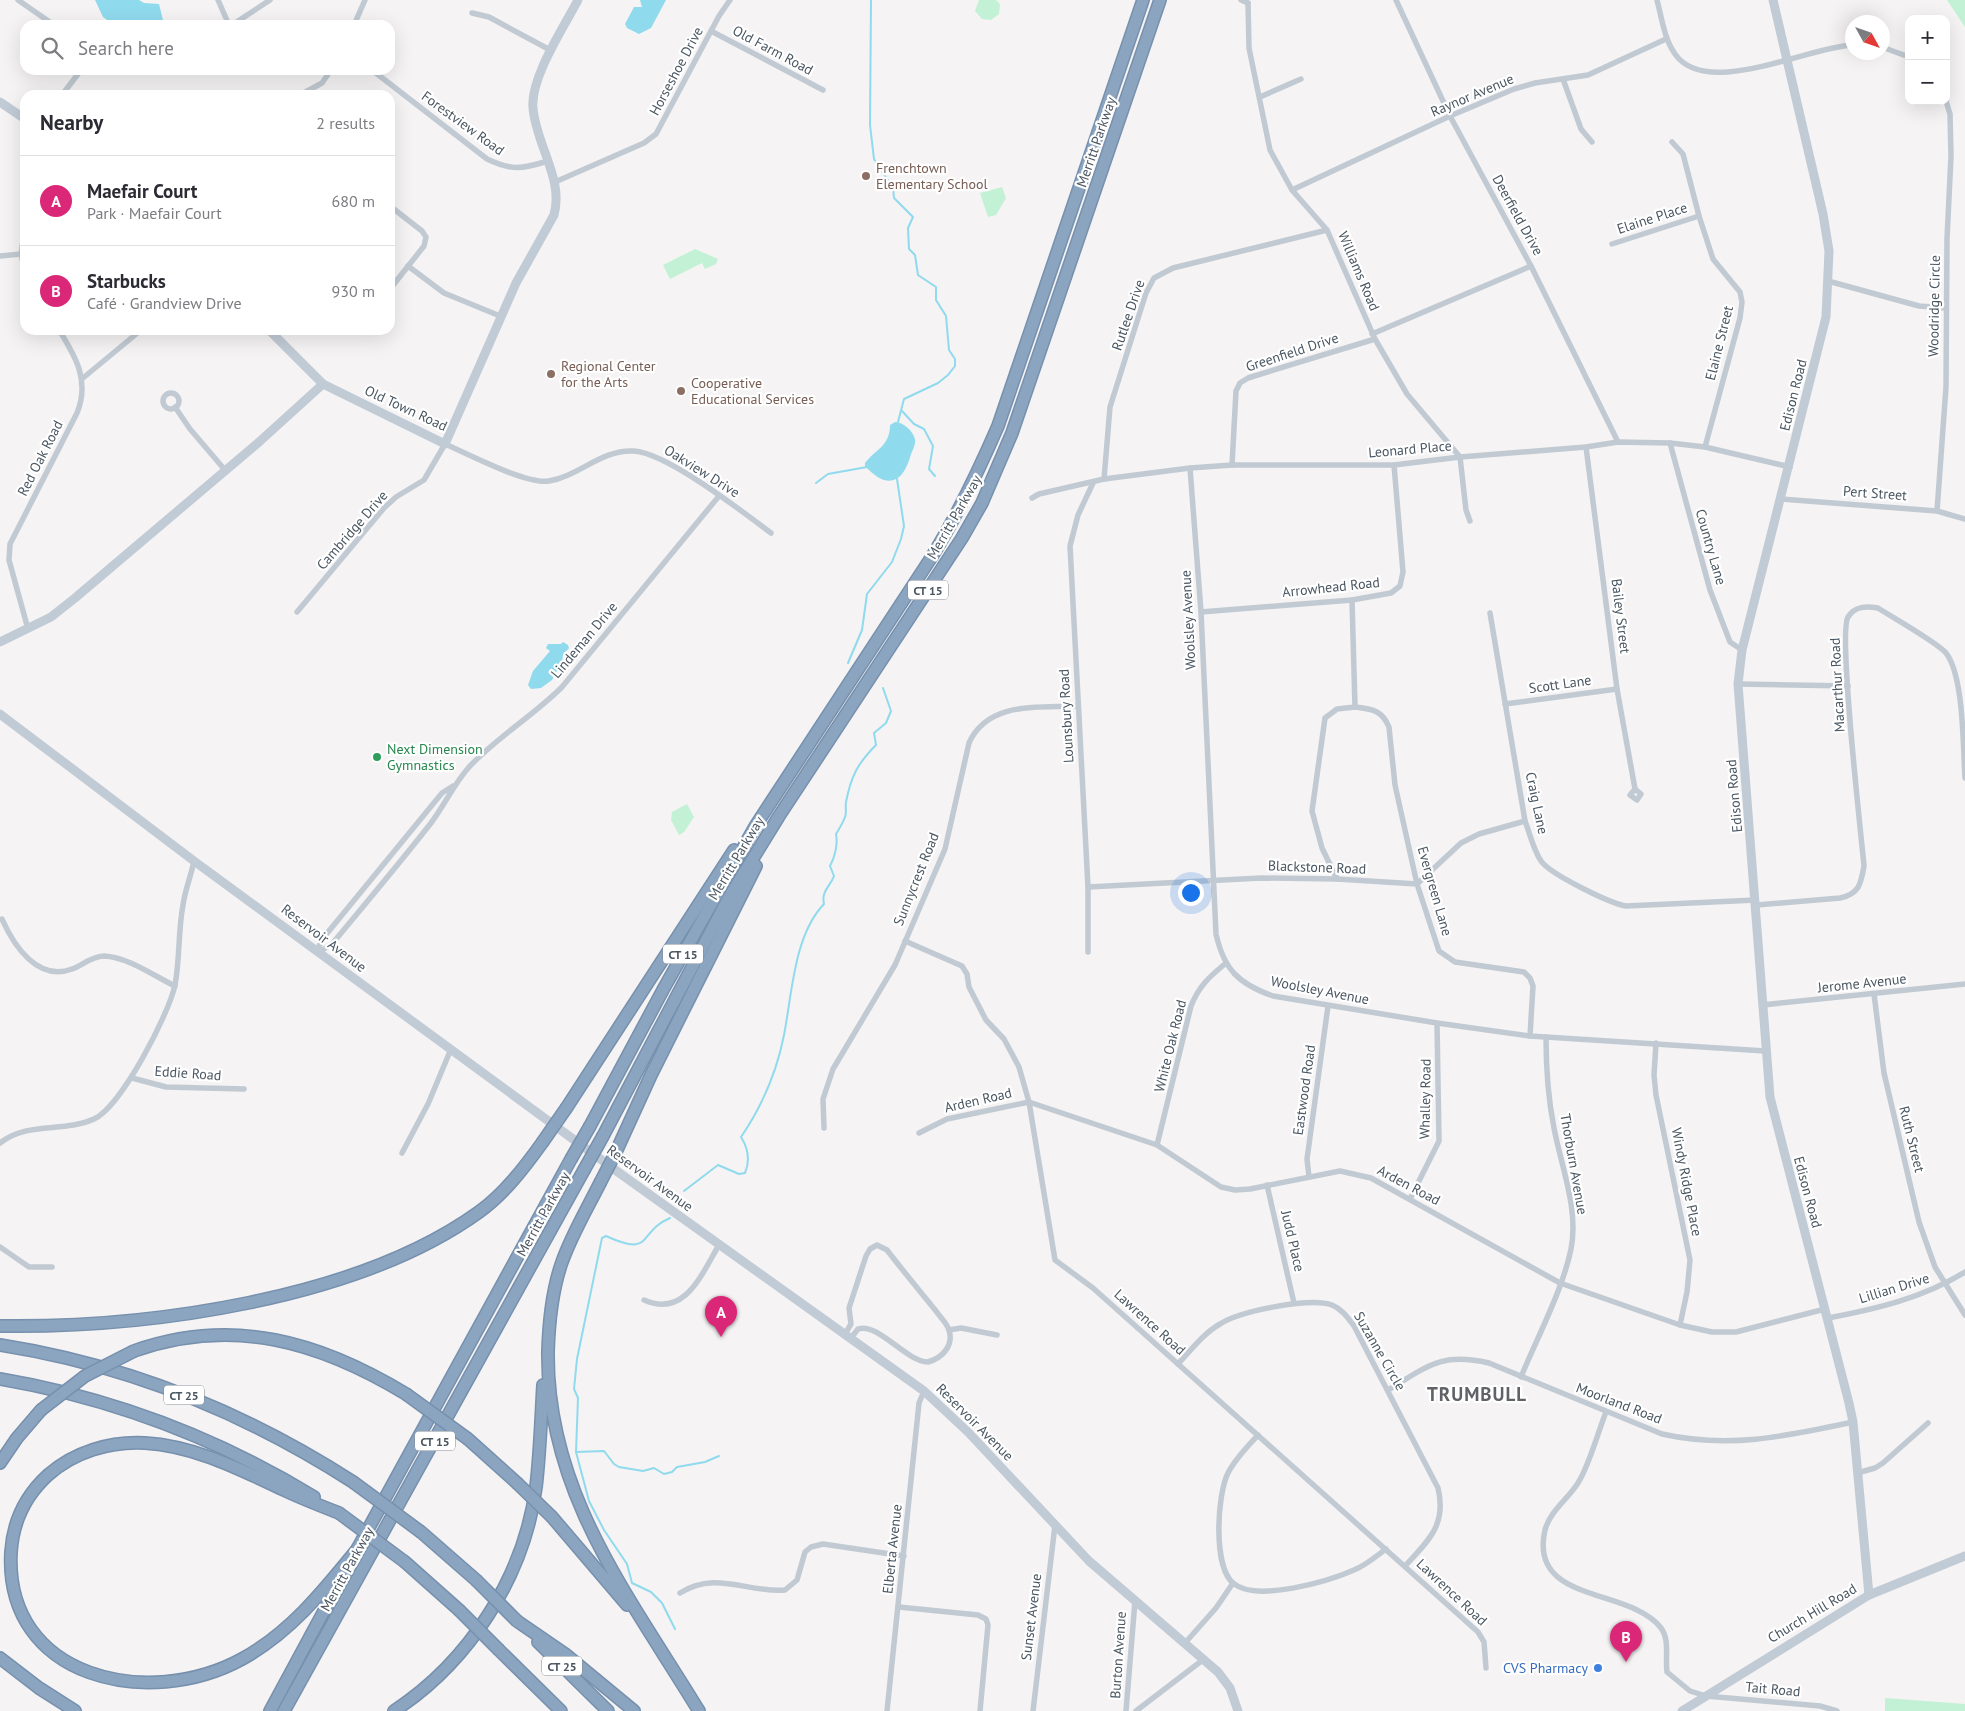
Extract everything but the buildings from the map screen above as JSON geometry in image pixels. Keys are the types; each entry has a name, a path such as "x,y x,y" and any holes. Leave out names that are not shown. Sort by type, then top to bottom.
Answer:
{"highway":[{"name":"Merritt Parkway","path":"270,1711 711,904 782,785 940,544 973,485 998,426 1143,0"},
{"name":"Merritt Parkway","path":"284,1711 603,1136 728,899 801,783 962,538 992,481 1012,433 1160,0"},
{"path":"394,1711 423,1690 469,1642 487,1617 520,1553 536,1488 549,1321 562,1262 651,1075 728,920 757,865 799,795 801,783"},
{"path":"0,1326 83,1324 168,1316 260,1300 363,1272 411,1252 450,1232 480,1211 524,1169 767,799 782,785"},
{"path":"549,1321 550,1400 566,1472 576,1500 606,1558 699,1711"},
{"path":"0,1463 17,1438 41,1410 84,1376 134,1351 172,1340 236,1334 267,1337 296,1343 331,1356 406,1394 468,1439 552,1517 622,1598 681,1682"},
{"name":"CT 25","path":"0,1345 99,1366 187,1396 271,1434 353,1482 421,1532 476,1580 608,1711"},
{"name":"CT 25","path":"0,1379 83,1397 173,1426 258,1465 339,1513 405,1562 459,1610 561,1711"},
{"path":"339,1513 215,1459 183,1449 154,1444 122,1443 91,1449 58,1466 34,1488 19,1513 12,1539 10,1567 15,1592 32,1631 61,1660 80,1670 101,1677 147,1682 171,1681 220,1668 241,1659 286,1629 318,1598 359,1547"},
{"path":"517,1621 565,1654 634,1711"},
{"path":"0,1658 39,1688 75,1711"}],"main road":[{"name":"Old Town Road","path":"274,335 323,384 445,444 500,316 554,215 557,205 555,182 541,146 533,108 539,77 578,0"},
{"name":"Edison Road","path":"1773,0 1823,214 1829,251 1828,281 1826,317 1782,499 1742,650 1738,684 1770,1097 1853,1422 1869,1594"},
{"path":"0,102 20,116"},
{"path":"0,642 51,617 75,598 323,384"},
{"name":"Reservoir Avenue","path":"0,714 194,861 719,1245 924,1391 968,1432 1090,1561 1134,1601 1204,1659 1226,1683 1238,1711"},
{"name":"Church Hill Road","path":"1682,1711 1869,1594 1965,1556"}],"street":[{"path":"18,0 47,20"},
{"path":"218,0 228,20"},
{"path":"238,20 270,0"},
{"path":"356,20 365,0"},
{"name":"Horseshoe Drive","path":"555,182 644,143 656,134 711,31 730,0"},
{"path":"1241,0 1250,1"},
{"name":"Deerfield Drive","path":"1396,0 1450,116 1531,266 1618,442"},
{"path":"1658,0 1666,39 1676,56 1687,66 1701,72 1720,73 1788,61 1845,46"},
{"name":"Williams Road","path":"1250,1 1249,48 1270,150 1292,190 1327,230 1374,337 1407,394 1460,456"},
{"path":"472,12 489,17 552,51"},
{"name":"Old Farm Road","path":"711,31 823,90"},
{"name":"Raynor Avenue","path":"1292,190 1450,116 1514,89 1535,83 1588,75 1666,39"},
{"path":"1890,49 1905,55"},
{"path":"66,90 77,75"},
{"path":"309,90 322,83 328,75"},
{"name":"Forestview Road","path":"378,75 487,160 501,166 516,169 548,161"},
{"path":"1260,97 1301,80"},
{"path":"1563,80 1581,128 1592,142"},
{"name":"Woodridge Circle","path":"1937,511 1946,387 1946,308 1952,156 1950,114 1947,105"},
{"name":"Elaine Street","path":"1672,142 1683,154 1699,216 1713,259 1736,285 1742,302 1740,318 1706,447"},
{"path":"395,210 422,231 426,237 424,246 395,283"},
{"name":"Elaine Place","path":"1612,244 1699,216"},
{"name":"Rutlee Drive","path":"1104,479 1110,407 1146,293 1154,278 1173,268 1327,230"},
{"path":"0,256 20,254"},
{"path":"408,266 444,293 500,316"},
{"name":"Greenfield Drive","path":"1232,465 1236,391 1240,384 1248,378 1374,337 1531,266"},
{"path":"1828,281 1919,306 1946,308"},
{"name":"Red Oak Road","path":"28,629 9,560 10,544 78,413 83,395 83,378 76,359 61,335"},
{"path":"83,378 135,335"},
{"path":"175,407 190,429 225,470"},
{"name":"Leonard Place","path":"1032,498 1039,494 1104,479 1190,468 1232,465 1394,465 1460,456 1586,447 1618,442 1670,443 1706,447 1790,467"},
{"name":"Country Lane","path":"1670,443 1710,590 1730,642 1742,650"},
{"name":"Oakview Drive","path":"445,444 515,474 542,482 562,477 613,454 626,451 643,452 666,462 719,496 771,533"},
{"name":"Cambridge Drive","path":"297,612 384,508 396,497 424,480 445,444"},
{"name":"Bailey Street","path":"1586,447 1618,689 1635,789"},
{"path":"1460,456 1466,510 1470,521"},
{"name":"Arrowhead Road","path":"1201,612 1352,600 1390,593 1400,586 1403,572 1394,465"},
{"name":"Woolsley Avenue","path":"1190,468 1201,612 1212,881 1216,934 1226,963 1240,980 1255,990 1273,996 1530,1036 1765,1051"},
{"name":"Lounsbury Road","path":"1088,952 1088,886 1070,546 1078,515 1093,482"},
{"name":"Lindeman Drive","path":"319,952 332,944 400,861 444,805 450,796 453,786 470,766 498,740 546,703 562,687 719,496"},
{"name":"Pert Street","path":"1782,499 1937,511 1965,519"},
{"path":"1337,879 1322,848 1312,811 1326,718 1337,709 1355,707 1352,600"},
{"name":"Macarthur Road","path":"1756,903 1840,898 1851,896 1859,886 1864,866 1848,686 1847,619 1855,609 1866,606 1878,608 1946,652 1962,690 1965,778"},
{"name":"Craig Lane","path":"1490,613 1525,821 1535,850 1542,863 1603,899 1615,904 1626,906 1756,903"},
{"path":"1738,684 1848,686"},
{"name":"Scott Lane","path":"1505,704 1618,689"},
{"name":"Sunnycrest Road","path":"824,1128 823,1099 833,1069 895,965 945,849 973,734 992,716 1011,709 1077,706"},
{"name":"Evergreen Lane","path":"1355,707 1374,709 1385,718 1389,727 1395,785 1417,884 1439,950 1455,962 1514,969 1524,972 1530,978 1533,986 1530,1036"},
{"name":"Lindeman Drive","path":"319,952 319,946 324,937 437,799 446,789 453,786"},
{"path":"437,799 444,805"},
{"path":"1417,884 1461,844 1479,834 1525,821"},
{"path":"403,840 411,847"},
{"path":"391,855 400,861"},
{"path":"0,1143 10,1135 28,1130 94,1119 105,1111 132,1078 146,1054 175,986 183,905 194,861"},
{"name":"Blackstone Road","path":"1088,886 1261,878 1337,879 1417,884"},
{"path":"2,919 18,947 32,962 45,970 59,973 74,969 91,958 104,956 122,960 175,986"},
{"name":"Lawrence Road","path":"905,941 957,962 964,968 969,987 986,1020 1013,1052 1020,1067 1028,1102 1055,1260 1093,1288 1480,1635 1485,1646 1486,1668"},
{"name":"White Oak Road","path":"1157,1145 1191,1006 1204,980 1226,963"},
{"name":"Jerome Avenue","path":"1762,1005 1965,984"},
{"name":"Ruth Street","path":"1874,994 1884,1073 1919,1222 1935,1268 1965,1316"},
{"name":"Eastwood Road","path":"1310,1177 1307,1159 1328,1006"},
{"name":"Whalley Road","path":"1410,1199 1439,1141 1437,1023"},
{"name":"Thorburn Avenue","path":"1521,1377 1560,1283 1571,1249 1572,1230 1565,1178 1553,1126 1547,1082 1546,1037"},
{"name":"Windy Ridge Place","path":"1656,1043 1654,1075 1656,1095 1690,1260 1688,1292 1680,1325"},
{"path":"402,1153 428,1104 451,1049"},
{"name":"Eddie Road","path":"132,1078 166,1087 244,1089"},
{"name":"Arden Road","path":"919,1133 933,1124 947,1119 1028,1102 1157,1145 1221,1187 1235,1190 1340,1171 1359,1174 1410,1199 1560,1283 1680,1325 1712,1332 1736,1332 1826,1314"},
{"name":"Judd Place","path":"1267,1185 1294,1303"},
{"path":"644,1300 657,1306 671,1304 683,1297 693,1288 719,1245"},
{"path":"877,1245 887,1250 949,1330 949,1344 939,1357 928,1362 912,1357 868,1328 858,1329 848,1336 851,1326 850,1307 866,1256 870,1248 877,1245"},
{"path":"0,1247 29,1267 52,1267"},
{"name":"Lillian Drive","path":"1826,1314 1865,1311 1912,1298 1946,1284 1965,1272"},
{"name":"Suzanne Circle","path":"1178,1364 1210,1331 1221,1323 1294,1303 1323,1303 1335,1307 1345,1314 1354,1326 1436,1482 1441,1501 1440,1518 1435,1530 1405,1566"},
{"path":"949,1330 961,1328 997,1335"},
{"name":"Moorland Road","path":"1388,1390 1437,1363 1456,1358 1489,1363 1662,1434 1699,1441 1737,1442 1853,1422"},
{"name":"Elberta Avenue","path":"887,1711 919,1403 924,1391"},
{"name":"Tait Road","path":"1606,1412 1578,1483 1560,1504 1546,1529 1543,1551 1552,1572 1567,1585 1640,1611 1654,1620 1662,1629 1666,1639 1668,1672 1690,1692 1706,1696 1820,1706 1837,1711"},
{"path":"1857,1473 1875,1468 1883,1463 1928,1423"},
{"path":"1258,1435 1234,1464 1223,1486 1219,1545 1227,1573 1233,1583 1245,1589 1258,1591 1292,1588 1347,1573 1363,1566 1386,1549"},
{"name":"Sunset Avenue","path":"1033,1711 1055,1525"},
{"path":"680,1593 694,1584 711,1581 785,1590 797,1580 805,1552 818,1545 832,1545 904,1556"},
{"path":"1185,1643 1216,1608 1233,1583"},
{"name":"Burton Avenue","path":"1126,1711 1134,1601"},
{"path":"898,1607 978,1615 986,1619 988,1625 980,1711"},
{"path":"1136,1711 1204,1659"}],"green space":[{"path":"979,0 996,0 1000,4 999,14 991,20 982,19 975,11"},
{"path":"1947,0 1965,0 1965,27"},
{"path":"1002,187 1006,198 996,215 988,217 980,193"},
{"path":"695,249 718,259 716,264 705,269 702,263 670,279 663,265"},
{"path":"687,804 694,817 684,832 679,835 671,820 672,812"},
{"path":"1885,1698 1965,1704 1965,1711 1885,1711"}],"water":[{"path":"95,0 139,0 144,3 159,4 163,20 107,20 103,17"},
{"path":"640,0 666,0 651,28 639,34 627,28 625,24 634,7 642,7"},
{"path":"895,422 904,425 910,430 915,442 904,472 899,477 887,481 873,474 865,466 865,463 885,443 888,438 890,425"},
{"path":"563,642 569,648 563,655 562,662 552,680 541,688 531,689 528,685 533,671 550,651 546,648 548,644 561,644"}],"waterway":[{"path":"871,0 870,125 874,159 893,188 894,198 913,217 908,228 909,249 915,255 918,275 936,287 936,300 946,316 949,350 955,359 955,366 938,383 904,399 898,422"},
{"path":"902,411 914,424 924,429 933,446 929,469 935,476"},
{"path":"816,483 828,474 867,467"},
{"path":"848,663 862,630 867,594 892,562 901,539 904,526 897,479"},
{"path":"684,1191 718,1165 739,1174 745,1173 748,1155 741,1137 756,1113 773,1075 784,1035 800,948 814,917 824,904 825,892 834,876 830,866 836,850 836,834 846,815 846,802 850,785 856,770 876,745 874,733 886,723 891,711 883,688"},
{"path":"670,1218 660,1224 639,1244 621,1242 606,1236 602,1238 577,1359 574,1389 578,1398 576,1452 589,1501 604,1530 627,1564 632,1583 651,1592 662,1603 675,1629"},
{"path":"576,1452 604,1451 614,1464 619,1467 643,1471 654,1468 664,1474 672,1472 677,1467 705,1462 719,1456"}],"place":[{"name":"Frenchtown Elementary School","path":"866,176"},
{"name":"Regional Center for the Arts","path":"551,374"},
{"name":"Cooperative Educational Services","path":"681,391"},
{"name":"Next Dimension Gymnastics","path":"377,757"},
{"name":"Maefair Court","path":"721,1337"},
{"name":"Starbucks","path":"1626,1662"},
{"name":"CVS Pharmacy","path":"1598,1668"}],"district":[{"name":"TRUMBULL","path":"1477,1394"}]}
